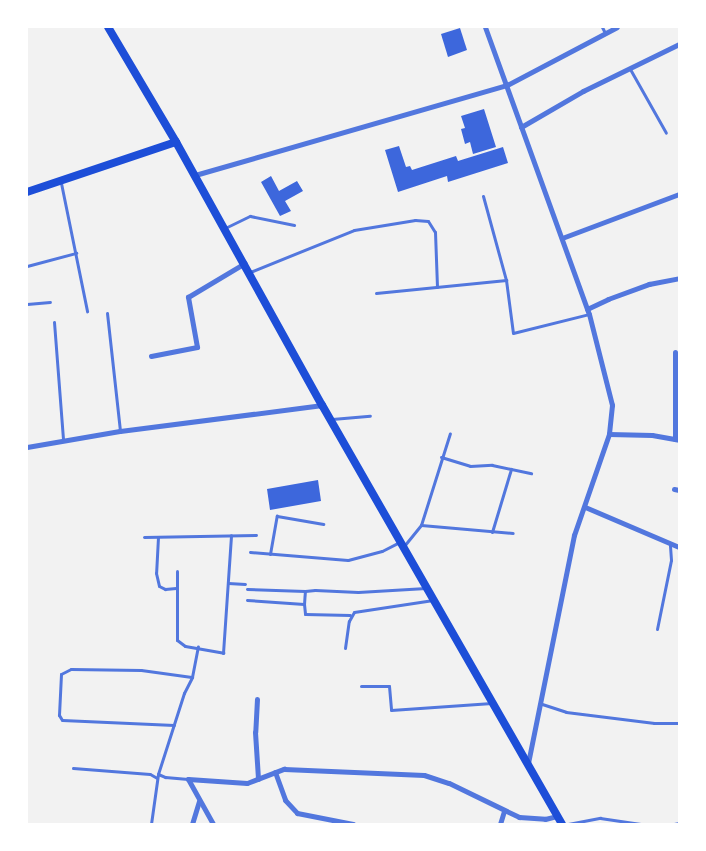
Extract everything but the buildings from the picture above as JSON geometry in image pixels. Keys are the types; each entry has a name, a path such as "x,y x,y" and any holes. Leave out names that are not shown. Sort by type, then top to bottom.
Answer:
{"main road":[{"path":"108,27 245,262 330,420 436,600 562,824"},
{"path":"27,192 176,142"}],"street":[{"path":"485,27 588,312 612,405 609,434 574,535 542,704 528,763"},
{"path":"195,175 507,85 604,30 617,27"},
{"path":"521,127 629,68 679,44"},
{"path":"562,238 679,194"},
{"path":"151,357 197,347 188,297 245,262"},
{"path":"588,312 639,288 679,278"},
{"path":"609,434 677,440 675,352"},
{"path":"27,447 120,431 322,405"},
{"path":"585,507 679,548"},
{"path":"257,699 255,732 258,779"},
{"path":"188,779 247,783 284,770 424,775 459,788 504,811 536,819 557,816"},
{"path":"275,772 285,800 297,813 353,824"},
{"path":"188,779 213,824"},
{"path":"192,824 199,801"},
{"path":"500,824 504,811"}],"lane":[{"path":"629,68 666,133"},
{"path":"60,181 87,311"},
{"path":"483,196 506,280 513,333 588,312"},
{"path":"225,228 250,216 294,225"},
{"path":"250,272 354,230 415,220 428,221 435,232 437,287"},
{"path":"27,266 76,253"},
{"path":"376,292 506,280"},
{"path":"27,304 51,302"},
{"path":"107,313 120,431"},
{"path":"54,321 63,440"},
{"path":"330,420 370,416"},
{"path":"250,552 348,560 403,544 421,525 450,434"},
{"path":"441,457 470,466 492,465 531,473"},
{"path":"492,532 511,469"},
{"path":"270,554 277,516 323,525"},
{"path":"421,525 513,533"},
{"path":"144,537 256,535"},
{"path":"177,572 177,640 185,646 223,653 231,536"},
{"path":"158,537 156,573 159,586 176,588"},
{"path":"657,629 671,560 670,544"},
{"path":"228,583 305,591 427,587"},
{"path":"305,591 305,614 351,615 357,611 436,600"},
{"path":"247,600 304,604"},
{"path":"345,648 351,615"},
{"path":"150,824 157,776 192,677 198,647"},
{"path":"174,725 62,720 59,715 61,674 71,669 141,670 192,677"},
{"path":"361,686 388,686 392,710 494,703"},
{"path":"542,704 566,712 654,723 679,723"},
{"path":"73,768 188,779"},
{"path":"568,824 600,818 641,824"},
{"path":"674,824 679,824"}]}
